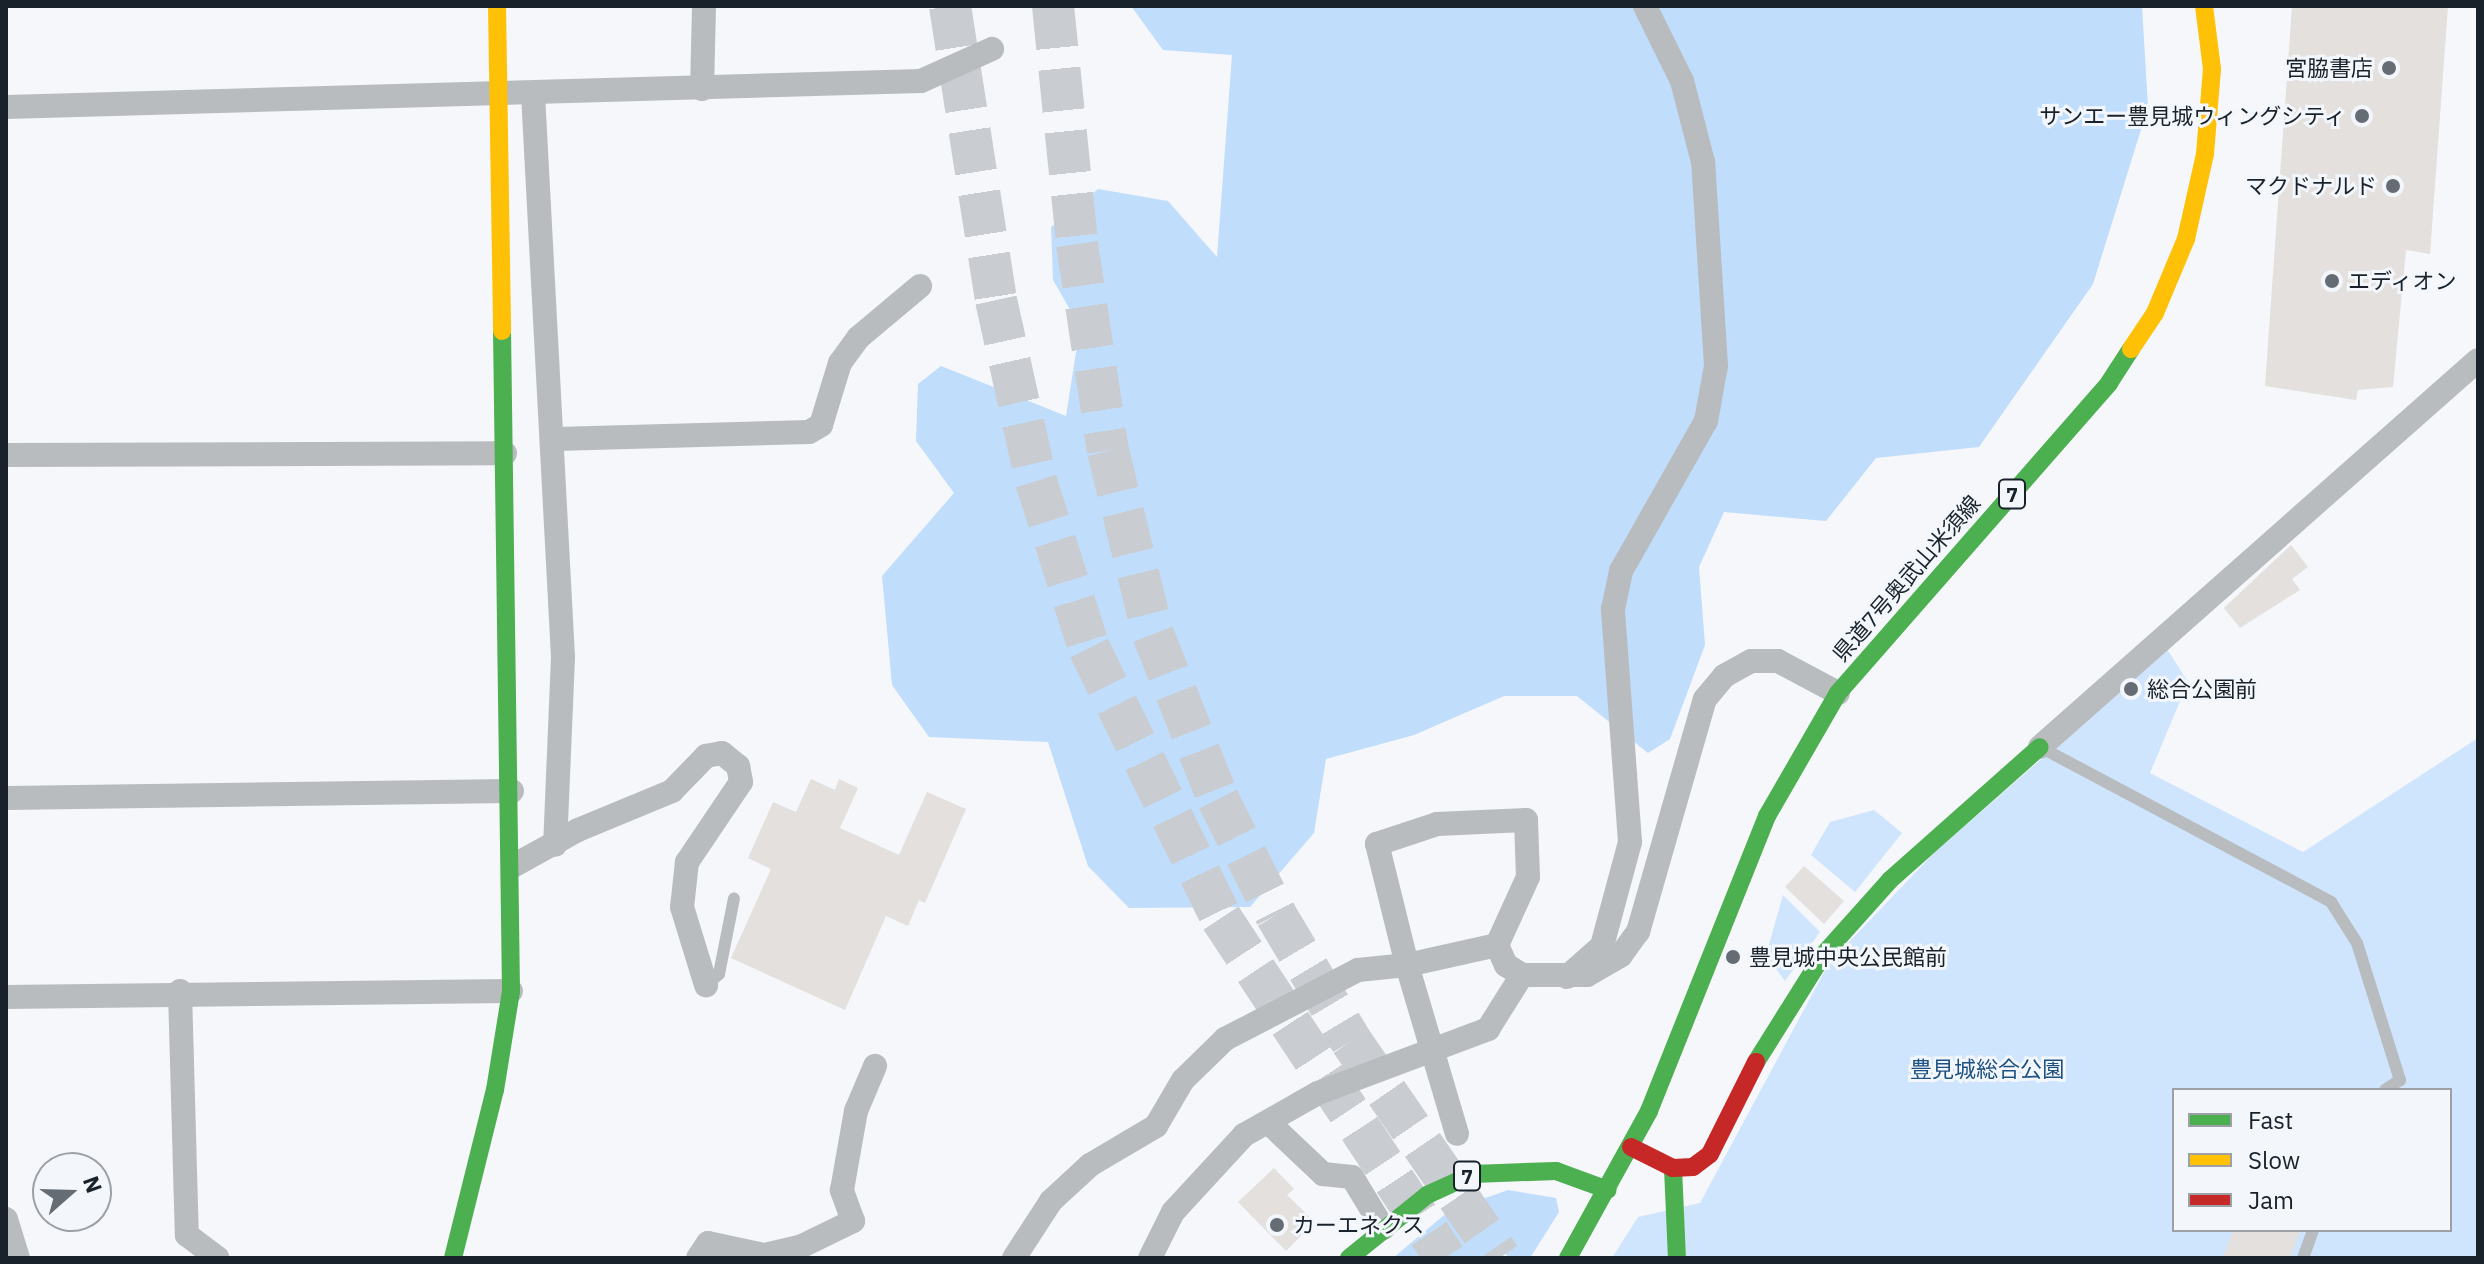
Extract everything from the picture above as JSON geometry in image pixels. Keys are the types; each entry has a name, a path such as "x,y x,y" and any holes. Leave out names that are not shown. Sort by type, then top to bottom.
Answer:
{"street":[{"path":"453,1258 495,1090 511,991 512,791 497,6"},
{"path":"702,89 704,6"},
{"path":"1567,977 1602,946 1630,842 1613,609 1621,571 1706,421 1716,366 1703,162 1682,81 1645,6"},
{"name":"県道7号奥武山米須線","path":"1568,1258 1631,1147 1748,856 1838,693 1895,622 2109,383 2155,313 2186,239 2205,154 2212,69 2204,6"},
{"path":"6,107 921,81 992,49"},
{"path":"533,94 556,439 563,657 555,845"},
{"path":"556,439 809,432 821,425 840,363 858,338 920,286"},
{"path":"1631,1147 1673,1168 1693,1167 1710,1154 1777,1021 1823,955 1890,880 2478,360"},
{"path":"6,455 505,453"},
{"path":"1457,1134 1427,1047 1377,844 1437,824 1526,820 1528,877 1497,945 1506,965 1522,975 1587,975 1621,955 1638,932 1705,699 1724,676 1751,661 1778,661 1838,693"},
{"path":"513,866 672,791 706,756 722,753 738,766 741,782 687,862 682,907 706,985"},
{"path":"6,798 512,791"},
{"path":"1014,1258 1051,1201 1090,1165 1156,1126 1183,1080 1225,1039 1358,970 1407,965 1497,945"},
{"path":"1152,1257 1173,1212 1218,1158 1268,1122 1427,1047 1488,1029 1522,975"},
{"path":"6,997 180,991 511,991"},
{"path":"180,991 187,1235 217,1258"},
{"path":"698,1258 708,1243 764,1255 802,1246 853,1221 842,1190 856,1111 875,1066"},
{"path":"1268,1122 1323,1174 1352,1177 1383,1228"},
{"path":"1673,1168 1677,1258"},
{"name":"7","path":"1349,1258 1383,1228 1442,1187 1492,1171 1556,1171 1608,1190"},
{"path":"6,1219 18,1258"}],"lane":[{"path":"2040,747 2331,902 2357,943 2400,1080 2388,1088"},
{"path":"706,985 719,974 734,898"},
{"path":"2303,1258 2312,1232"}],"green space":[{"name":"豊見城総合公園","path":"2167,649 2188,682 2150,773 2303,852 2478,738 2478,1258 1612,1258 1638,1217 1700,1203 1829,963 1933,854"},
{"path":"1874,810 1902,833 1855,892 1811,855 1830,822"},
{"path":"1783,895 1820,932 1785,981 1766,955"}],"shaded area":[{"path":"1131,6 2142,6 2148,107 2093,284 1979,447 1876,458 1826,521 1724,512 1699,567 1705,645 1670,739 1648,753 1577,696 1504,696 1414,735 1326,759 1314,833 1250,907 1129,908 1088,866 1048,742 929,737 892,685 882,576 954,493 916,441 918,384 941,366 1066,416 1080,327 1053,280 1051,227 1098,189 1168,201 1217,257 1232,55 1163,50"},
{"path":"1508,1190 1556,1198 1559,1212 1530,1258 1509,1258 1501,1248 1489,1258 1393,1258 1449,1211"}],"building":[{"name":"サンエー豊見城ウィングシティ","path":"2292,6 2448,6 2430,254 2406,250 2393,387 2358,390 2356,400 2265,386"},
{"path":"2291,545 2308,567 2292,579 2300,590 2240,628 2224,608"},
{"path":"811,779 835,790 839,779 858,788 840,828 899,855 927,792 966,809 925,903 919,900 908,926 886,916 845,1010 731,958 771,869 748,858 773,802 796,812"},
{"path":"1804,866 1844,901 1824,924 1785,887"},
{"path":"1274,1168 1294,1189 1287,1195 1315,1222 1286,1251 1238,1202"},
{"path":"2232,1232 2299,1232 2290,1258 2223,1258"}],"tunnel":[{"path":"950,6 996,300 1036,481 1089,648 1221,918 1445,1258"},
{"path":"1053,6 1077,244 1108,451 1153,634 1218,799 1276,915 1351,1041 1500,1258"}],"traffic: fast":[{"path":"453,1258 495,1090 511,991 502,331"},
{"path":"1568,1258 1649,1111 1767,816 1838,693 2109,383 2131,349"},
{"path":"1756,1062 1823,955 1890,880 2040,747"},
{"path":"1673,1168 1677,1258"},
{"path":"1349,1258 1427,1195 1473,1174 1556,1171 1608,1190"}],"traffic: slow":[{"path":"497,6 502,331"},
{"path":"2131,349 2155,313 2186,239 2205,154 2212,69 2204,6"}],"traffic: jam":[{"path":"1631,1147 1673,1168 1693,1167 1710,1154 1756,1062"}],"place":[{"name":"宮脇書店","path":"2389,68"},
{"name":"サンエー豊見城ウィングシティ","path":"2362,116"},
{"name":"マクドナルド","path":"2393,186"},
{"name":"エディオン","path":"2332,281"},
{"name":"総合公園前","path":"2131,689"},
{"name":"豊見城中央公民館前","path":"1733,957"},
{"name":"カーエネクス","path":"1277,1225"}]}
